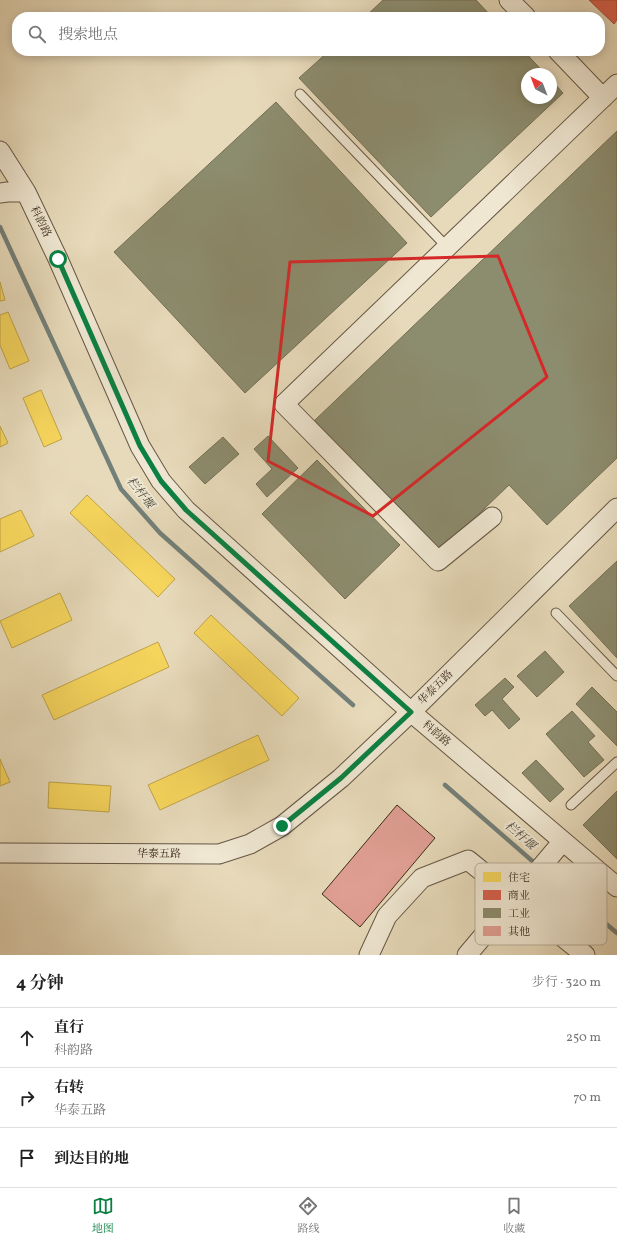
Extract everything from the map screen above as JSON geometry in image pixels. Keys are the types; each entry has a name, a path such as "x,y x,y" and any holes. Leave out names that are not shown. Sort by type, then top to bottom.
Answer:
{"street":[{"path":"509,0 521,12"},
{"path":"563,56 603,98"},
{"path":"492,517 438,561 284,404 617,84"},
{"name":"科韵路","path":"0,151 11,192 58,259 140,446 161,481 186,510 411,712 589,863"},
{"name":"华泰五路","path":"0,853 219,854 250,844 282,826 341,778 411,712 617,508"},
{"path":"544,863 563,841"},
{"path":"369,955 387,916 422,878 468,860 475,866"},
{"name":"科韵路","path":"607,878 617,887"},
{"path":"467,955 475,945"},
{"path":"572,945 584,955"}],"lane":[{"path":"300,94 447,247"},
{"path":"556,613 617,676"},
{"path":"571,805 617,762"}],"highlighted area":[{"path":"498,256 547,377 373,516 268,461 290,262"}],"building: 住宅":[{"path":"0,282 5,300 0,301"},
{"path":"8,312 29,361 10,369 0,345 0,315"},
{"path":"41,390 62,439 44,447 23,398"},
{"path":"0,426 8,443 0,447"},
{"path":"87,495 175,579 158,597 70,513"},
{"path":"21,510 34,536 0,552 0,519"},
{"path":"60,593 72,620 12,648 0,621"},
{"path":"211,615 299,698 282,716 194,633"},
{"path":"158,642 169,667 54,720 42,695"},
{"path":"258,735 269,760 160,810 148,785"},
{"path":"0,759 10,782 0,786"},
{"path":"49,782 111,786 109,812 48,808"}],"building: 商业":[{"path":"589,0 617,0 617,20 614,24 605,15 605,12 602,12"}],"building: 工业":[{"path":"383,0 476,0 487,12 370,12"},
{"path":"323,56 529,56 540,68 521,68 521,104 551,104 431,217 299,78"},
{"path":"557,86 563,93 557,99"},
{"path":"276,102 407,243 245,393 114,252"},
{"path":"617,131 617,458 547,525 509,485 439,552 314,421"},
{"path":"268,436 298,468 267,497 256,484 272,469 254,449"},
{"path":"223,437 239,454 205,484 189,467"},
{"path":"317,460 400,545 345,599 262,514"},
{"path":"617,561 617,658 569,606"},
{"path":"545,651 564,672 537,697 517,676"},
{"path":"505,678 514,687 502,699 520,719 509,729 492,710 485,716 475,705"},
{"path":"592,687 617,712 617,746 576,704"},
{"path":"572,711 595,736 588,742 604,760 584,777 546,734"},
{"path":"536,760 564,789 550,802 522,773"},
{"path":"617,791 617,859 583,825"}],"building: 其他":[{"path":"397,805 435,838 360,927 322,894"}],"waterway":[{"name":"栏杆堰","path":"0,227 121,489 160,533 353,705"},
{"name":"栏杆堰","path":"445,785 535,863"},
{"name":"栏杆堰","path":"607,925 617,933"}],"route":[{"path":"58,259 140,446 161,481 186,510 411,712 341,778 282,826"}]}
